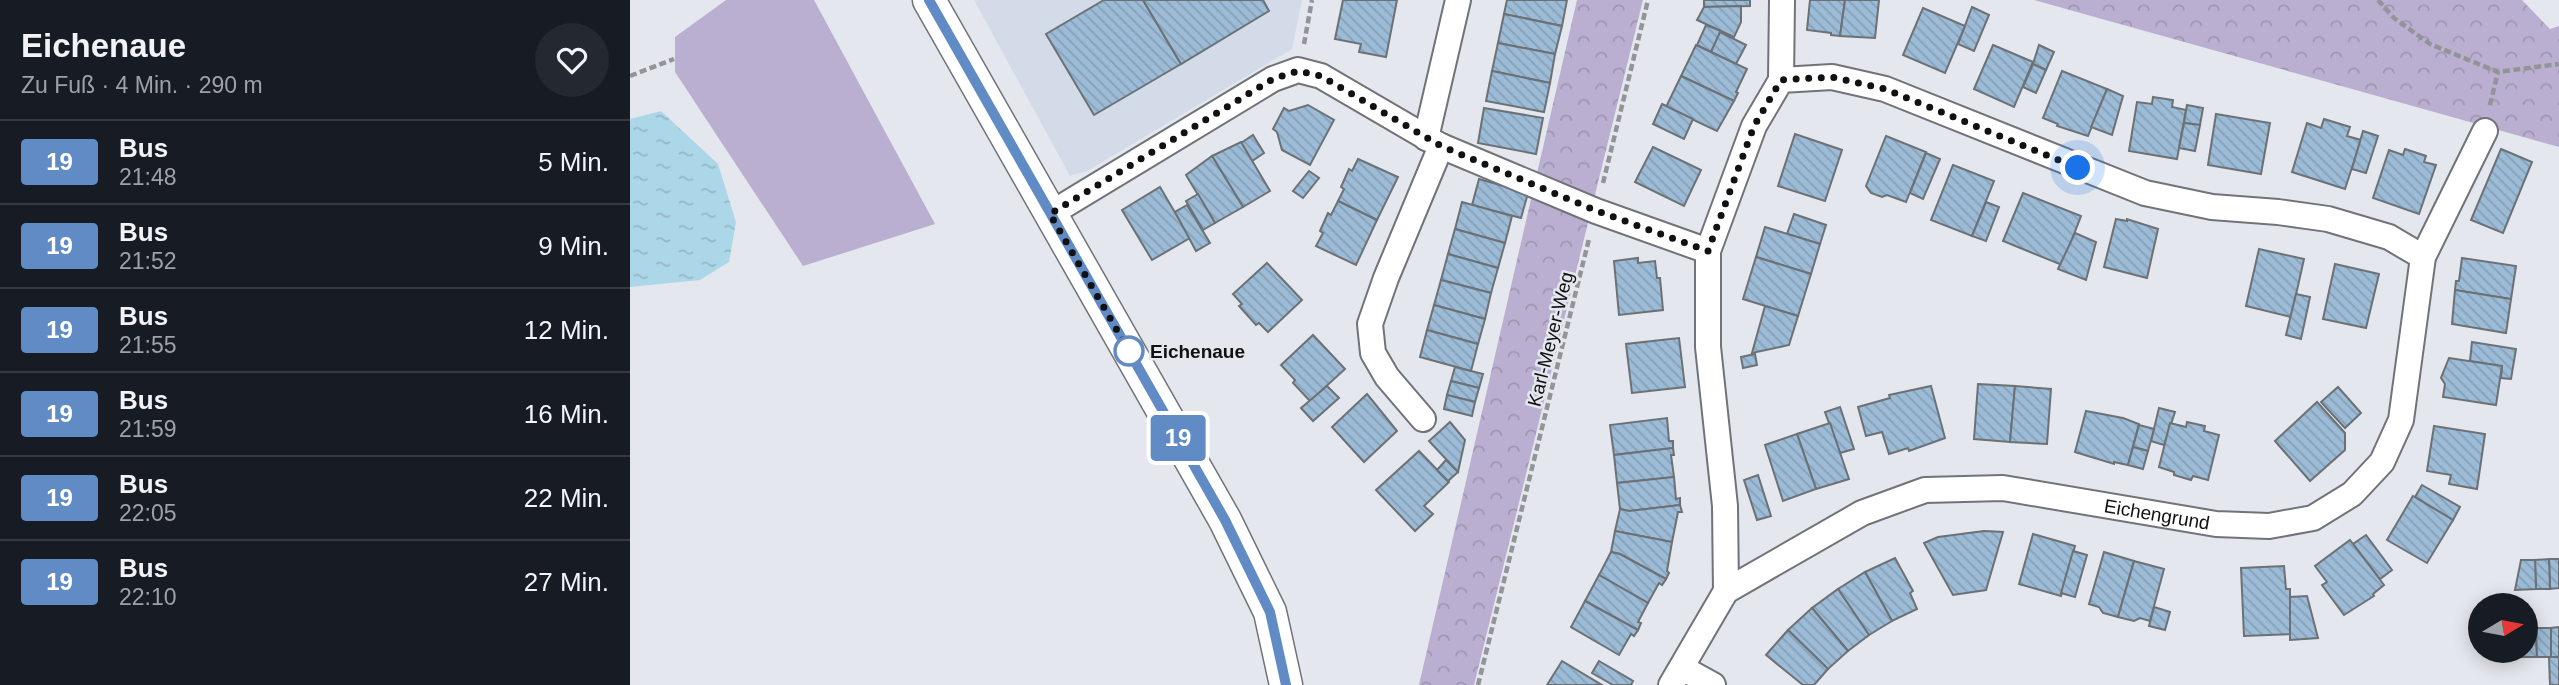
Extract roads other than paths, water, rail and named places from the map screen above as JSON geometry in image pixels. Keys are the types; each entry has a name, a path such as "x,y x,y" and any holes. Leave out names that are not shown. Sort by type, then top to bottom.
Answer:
{"street":[{"path":"929,0 1225,520 1270,612 1286,685"},
{"path":"1423,419 1387,377 1373,353 1370,324 1434,142 1458,0"},
{"path":"1713,685 1676,676 1726,590 1725,506 1708,347 1708,251 1754,126 1781,80 1782,0"},
{"path":"1050,214 1273,79 1298,71 1321,76 1434,142 1597,211 1708,251"},
{"path":"1781,80 1832,77 1885,89 2145,193 2212,207 2328,219 2389,237 2423,257"},
{"name":"Eichengrund","path":"1726,590 1862,513 1925,490 2003,488 2216,524 2269,526 2314,518 2352,494 2382,461 2402,420 2423,257 2484,131"}],"water":[{"path":"661,111 718,164 736,222 729,262 700,280 630,287 630,119"}],"place":[{"name":"Eichenaue","path":"1129,351"}]}
